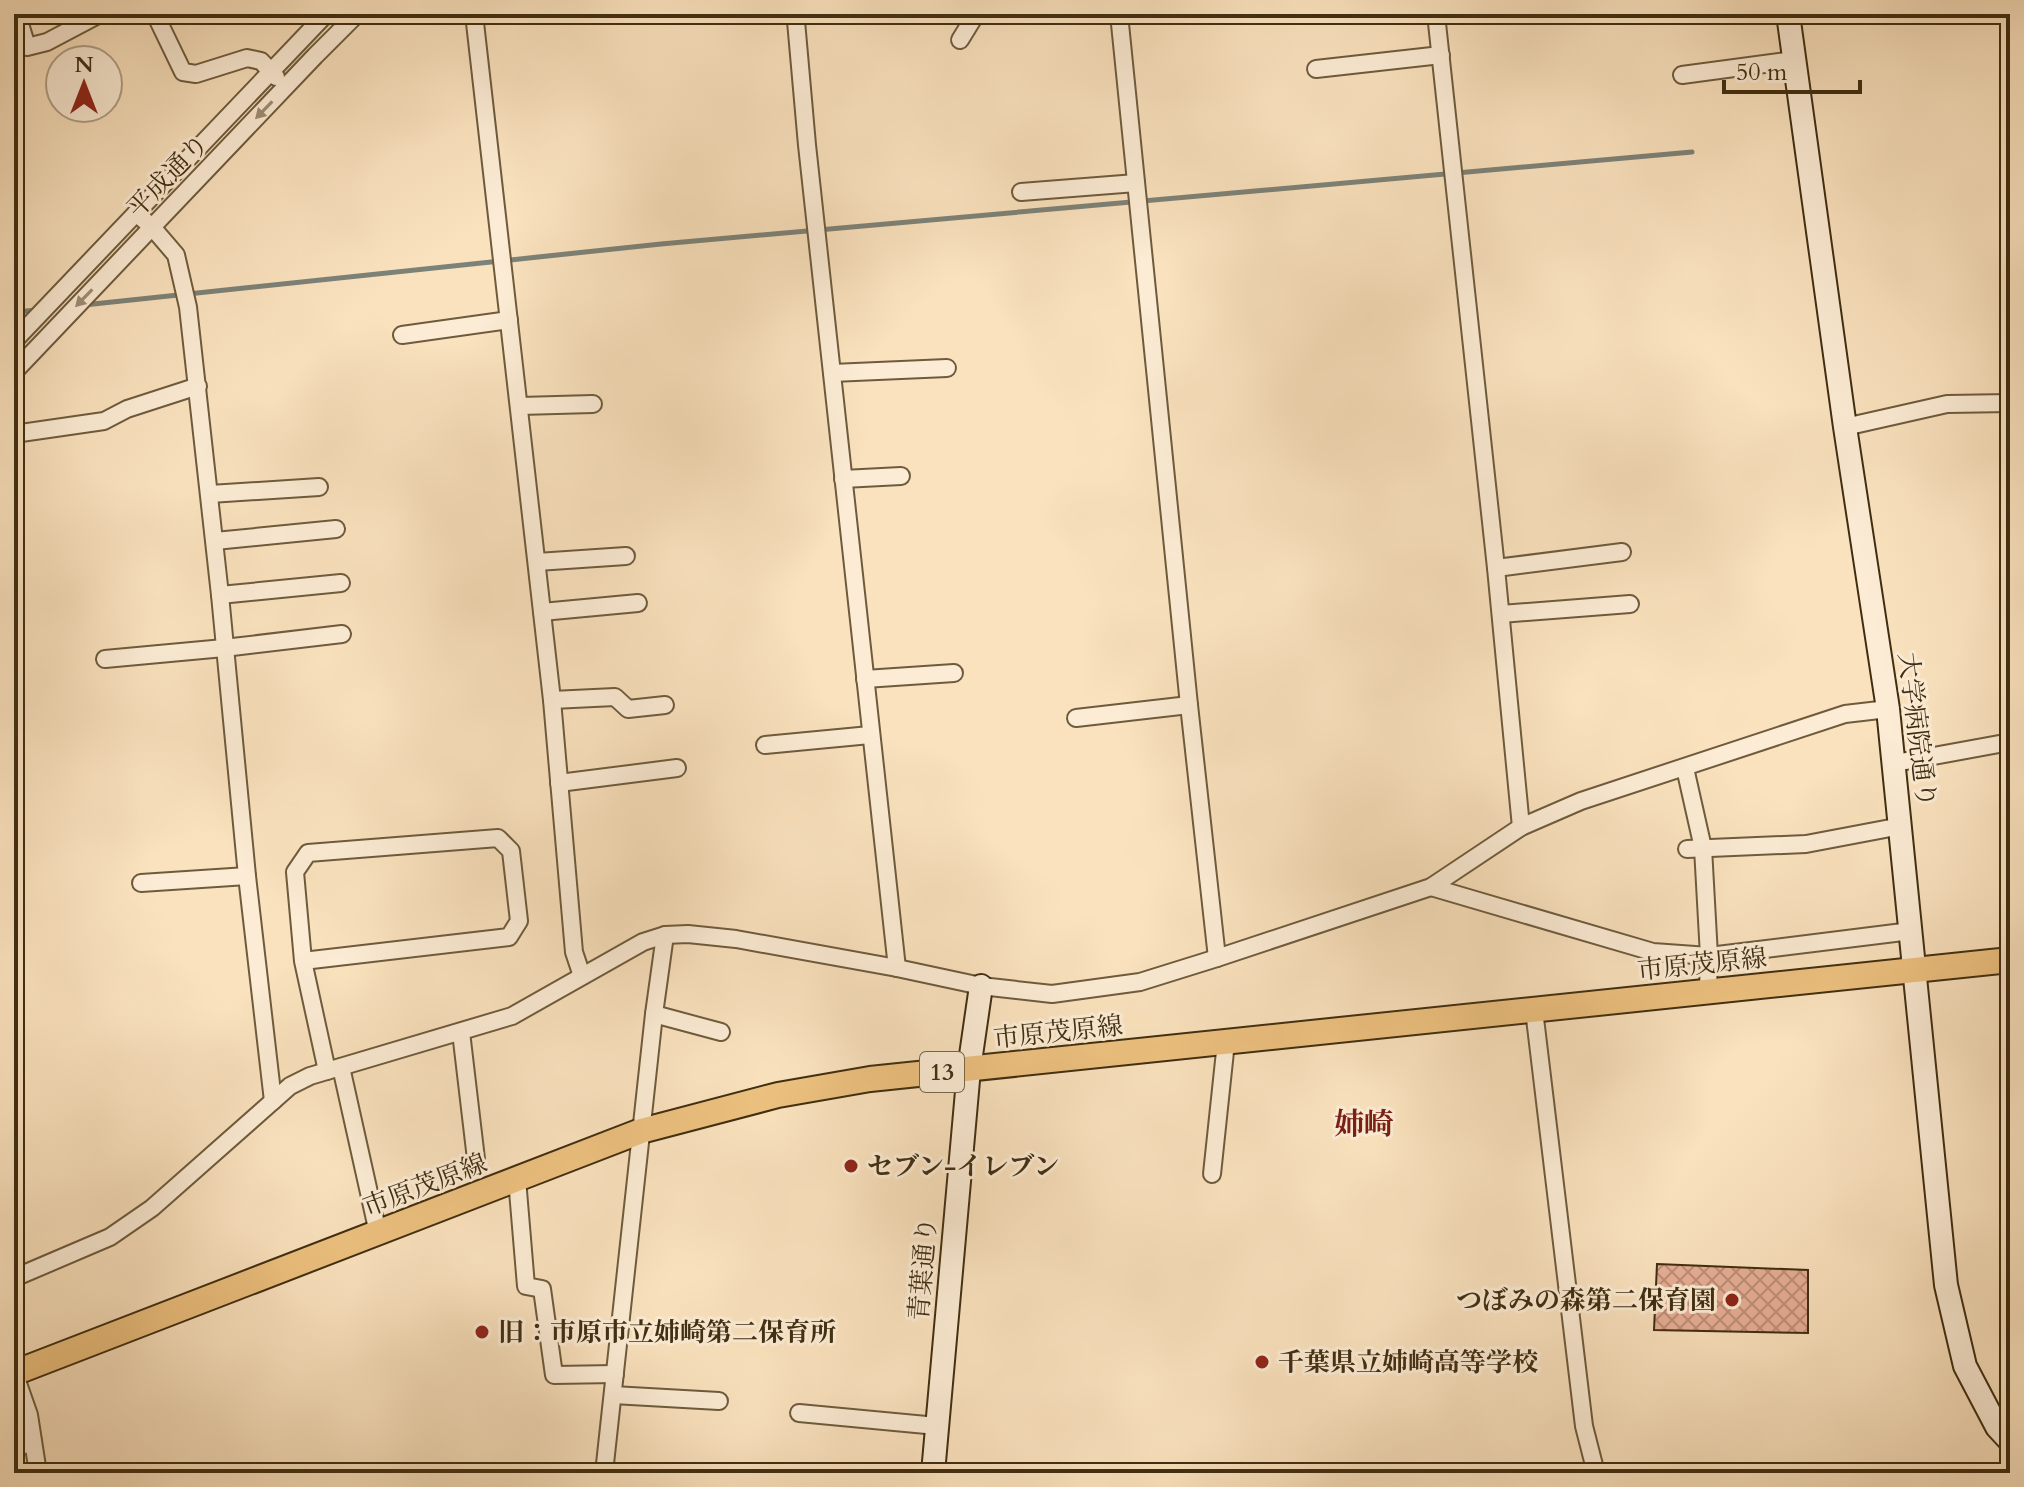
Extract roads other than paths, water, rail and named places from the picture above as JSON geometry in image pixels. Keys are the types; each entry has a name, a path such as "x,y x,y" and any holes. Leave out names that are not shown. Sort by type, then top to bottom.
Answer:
{"main road":[{"name":"市原茂原線","path":"15,1370 641,1131 735,1105 826,1086 2010,960"}],"street":[{"path":"17,14 27,47 47,42 100,14"},
{"path":"155,14 183,72 196,74 247,58 261,61 286,86"},
{"name":"平成通り","path":"14,341 326,14"},
{"name":"平成通り","path":"14,372 357,14"},
{"path":"474,14 552,700 574,952 582,976"},
{"path":"960,40 976,14"},
{"path":"1119,14 1217,958"},
{"path":"1436,14 1521,827"},
{"name":"大学病院通り","path":"1788,14 1895,763 1946,1285 1965,1366 1997,1427 2010,1441"},
{"path":"796,21 897,968"},
{"path":"1316,69 1441,55"},
{"path":"1682,75 1794,60"},
{"path":"1021,192 1136,183"},
{"path":"136,213 176,255 188,307 273,1101"},
{"path":"402,335 509,320"},
{"path":"832,373 947,368"},
{"path":"14,434 104,421 127,409 198,386"},
{"path":"1845,427 1947,404 2010,403"},
{"path":"520,406 593,404"},
{"path":"843,479 901,476"},
{"path":"210,494 319,487"},
{"path":"215,541 336,529"},
{"path":"1496,568 1622,552"},
{"path":"537,562 626,556"},
{"path":"220,595 341,583"},
{"path":"542,612 638,603"},
{"path":"1501,614 1630,604"},
{"path":"105,659 342,634"},
{"path":"865,679 954,673"},
{"path":"552,700 615,697 628,709 665,705"},
{"path":"1076,718 1189,705"},
{"path":"14,1278 110,1237 152,1208 290,1086 310,1076 512,1016 643,942 665,935 736,939 981,986 1052,994 1140,982 1431,887 1521,827 1581,801 1845,714 1888,709"},
{"path":"765,745 870,735"},
{"path":"1895,763 2010,742"},
{"path":"559,783 677,768"},
{"path":"1685,768 1709,956 1708,991"},
{"path":"1695,848 1806,844 1901,826"},
{"path":"303,961 509,937 519,921 511,851 498,838 308,853 295,872 303,961 378,1233"},
{"path":"141,883 247,876"},
{"path":"1431,887 1653,952 1709,956 1911,931"},
{"path":"604,1473 665,935"},
{"name":"青葉通り","path":"933,1473 969,1069 981,986"},
{"path":"1534,1010 1584,1426 1596,1473"},
{"path":"654,1014 721,1032"},
{"path":"461,1032 476,1159"},
{"path":"1212,1174 1226,1042"},
{"path":"517,1179 526,1286 542,1289 554,1375 615,1374"},
{"path":"15,1370 29,1415 38,1473"},
{"path":"613,1395 719,1401"},
{"path":"799,1413 937,1426"},
{"path":"14,1448 33,1442"}],"waterway":[{"path":"84,305 661,244 1692,152"},
{"path":"14,312 39,310"}],"place":[{"name":"セブン-イレブン","path":"851,1166"},
{"name":"つぼみの森第二保育園","path":"1732,1300"},
{"name":"旧：市原市立姉崎第二保育所","path":"482,1332"},
{"name":"千葉県立姉崎高等学校","path":"1262,1362"}],"district":[{"name":"姉崎","path":"1364,1124"}]}
